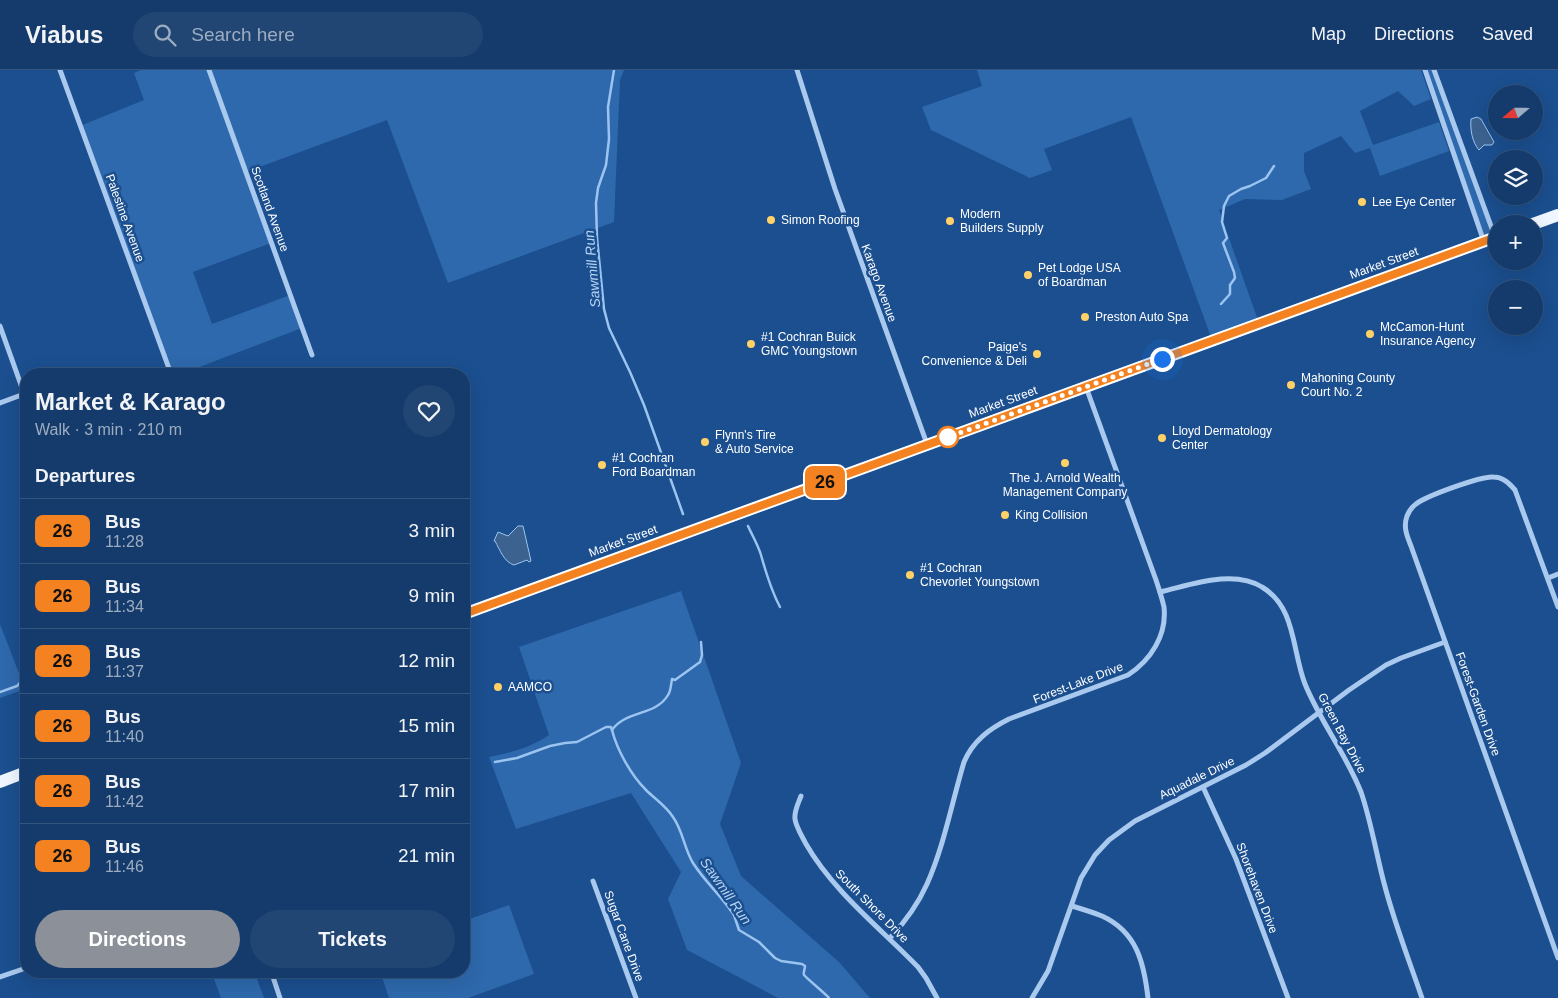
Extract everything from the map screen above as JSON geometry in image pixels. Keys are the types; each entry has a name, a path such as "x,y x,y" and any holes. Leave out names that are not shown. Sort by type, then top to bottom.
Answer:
{"main road":[{"path":"1543,220 1558,215"},
{"name":"Market Street","path":"470,612 1488,240"},
{"path":"0,782 20,774"}],"street":[{"name":"Palestine Avenue","path":"60,70 168,368"},
{"name":"Scotland Avenue","path":"208,70 312,354"},
{"name":"Karago Avenue","path":"797,70 835,189 927,444"},
{"path":"1425,70 1459,171 1488,231"},
{"path":"1434,70 1488,227"},
{"path":"1432,89 1440,86"},
{"path":"1441,115 1449,112"},
{"path":"1459,171 1469,168"},
{"path":"0,326 20,383"},
{"name":"Forest-Lake Drive","path":"890,938 910,914 927,884 964,762 974,745 992,728 1009,719 1119,679 1138,669 1152,654 1157,644 1163,626 1163,605 1160,592 1086,387"},
{"path":"0,403 20,398"},
{"name":"Forest-Garden Drive","path":"1548,578 1515,490 1501,478 1490,477 1422,500 1408,514 1406,532 1410,546 1558,958"},
{"path":"1558,574 1548,578 1558,607"},
{"name":"Green Bay Drive","path":"1160,592 1233,578 1251,581 1269,591 1280,603 1287,615 1300,671 1307,689 1350,767 1361,793 1394,918 1422,998"},
{"name":"Aquadale Drive","path":"1032,998 1048,971 1086,869 1095,855 1109,840 1134,821 1246,765 1364,679 1386,666 1401,658 1445,642"},
{"name":"Shorehaven Drive","path":"1203,787 1236,859 1288,998"},
{"name":"South Shore Drive","path":"801,796 796,810 796,822 813,856 836,885 918,967 937,998"},
{"name":"Sugar Cane Drive","path":"593,881 636,998"},
{"path":"1072,906 1107,919 1128,936 1142,962 1148,998"},
{"path":"0,977 20,970"},
{"path":"273,978 280,998"}],"shaded area":[{"path":"141,70 624,70 620,80 614,222 448,283 387,120 246,172 271,243 193,272 212,324 290,295 302,328 197,368 169,368 80,126 144,100 134,73"},
{"path":"977,70 1421,70 1431,99 1414,106 1398,91 1360,111 1373,145 1439,122 1449,151 1380,176 1370,148 1355,153 1341,136 1304,153 1304,171 1311,189 1282,200 1245,199 1219,210 1259,323 1212,340 1131,117 1044,149 1052,170 1030,178 931,130 922,107 982,86"},
{"path":"1425,70 1434,70 1488,219 1488,241 1484,242"},
{"path":"1477,117 1481,119 1488,131 1488,140 1493,140 1494,142 1492,145 1484,145 1479,150 1473,139 1471,119"},
{"path":"518,526 523,526 531,561 527,560 514,565 505,558 494,541 498,532 508,536"},
{"path":"681,591 741,763 720,824 741,876 839,962 870,998 778,998 687,950 668,899 681,872 631,793 516,829 489,757 520,749 549,735 519,647"},
{"path":"0,624 20,676 20,691 0,698"},
{"path":"509,905 534,974 468,998 389,998 382,978 470,978 470,919"},
{"path":"214,978 257,978 264,998 221,998"}],"waterway":[{"name":"Sawmill Run","path":"614,70 608,107 609,139 606,165 598,188 596,203 597,238 604,309 609,328 644,405 683,514"},
{"path":"1221,304 1230,294 1230,285 1235,278 1223,243 1227,238 1222,222 1224,206 1229,196 1266,178 1274,166"},
{"name":"Sawmill Run","path":"748,526 760,551 769,581 780,607"},
{"name":"Sawmill Run","path":"701,642 702,655 700,662 675,680 672,679 670,692 663,702 618,724 612,730 614,738 635,777 673,817 693,863 734,915 739,930 759,942 775,958 805,966 804,975 829,998"},
{"path":"0,692 17,686 20,683"},
{"path":"495,762 517,758 550,746 577,742 606,727 611,727 612,730"}],"bus line":[{"name":"26","path":"470,612 1488,240"}],"place":[{"name":"Lee Eye Center","path":"1362,202"},
{"name":"Simon Roofing","path":"771,220"},
{"name":"Modern Builders Supply","path":"950,221"},
{"name":"Pet Lodge USA of Boardman","path":"1028,275"},
{"name":"Preston Auto Spa","path":"1085,317"},
{"name":"McCamon-Hunt Insurance Agency","path":"1370,334"},
{"name":"#1 Cochran Buick GMC Youngstown","path":"751,344"},
{"name":"Paige's Convenience & Deli","path":"1037,354"},
{"name":"Mahoning County Court No. 2","path":"1291,385"},
{"name":"Lloyd Dermatology Center","path":"1162,438"},
{"name":"Flynn's Tire & Auto Service","path":"705,442"},
{"name":"The J. Arnold Wealth Management Company","path":"1065,463"},
{"name":"#1 Cochran Ford Boardman","path":"602,465"},
{"name":"King Collision","path":"1005,515"},
{"name":"#1 Cochran Chevorlet Youngstown","path":"910,575"},
{"name":"AAMCO","path":"498,687"}],"route":[{"path":"948,437 946,438 1162,359"}]}
